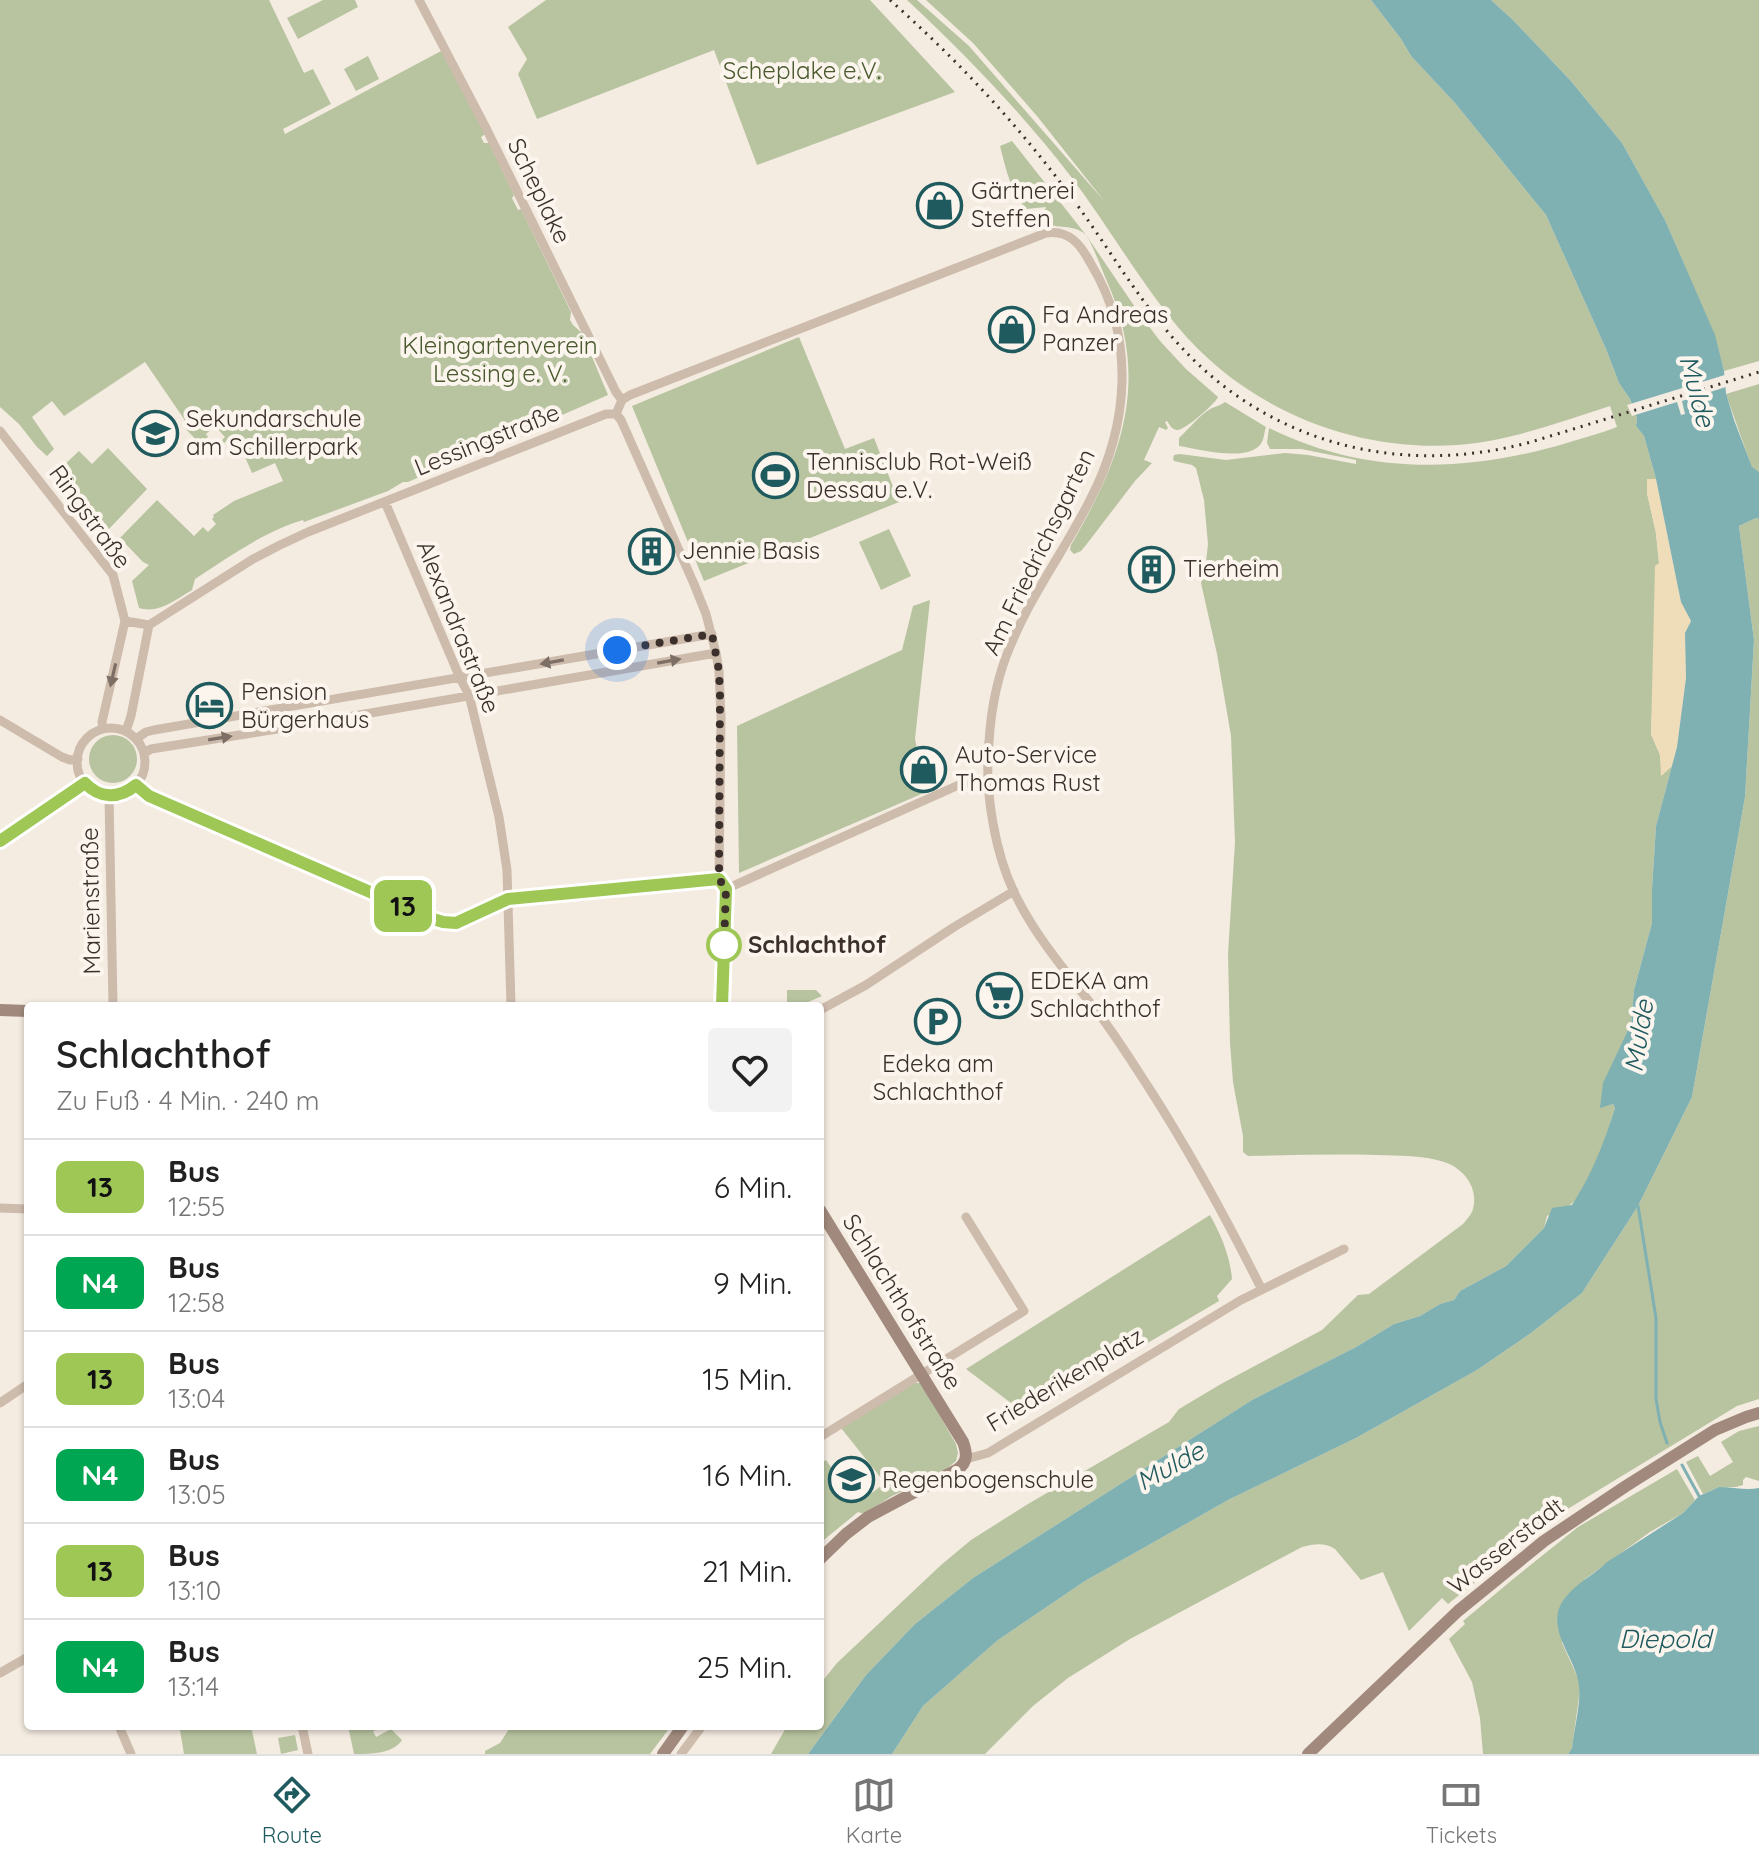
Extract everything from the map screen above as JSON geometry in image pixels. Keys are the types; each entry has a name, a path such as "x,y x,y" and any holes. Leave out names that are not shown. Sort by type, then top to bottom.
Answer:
{"main road":[{"path":"0,1010 24,1011"},
{"name":"Schlachthofstraße","path":"824,1216 963,1442 966,1459"},
{"name":"Wasserstadt","path":"1308,1754 1447,1621 1544,1541 1715,1430 1759,1413"},
{"name":"Friederikenplatz","path":"824,1555 868,1517 951,1474 966,1459"},
{"path":"663,1754 680,1730"}],"street":[{"name":"Scheplake","path":"419,0 622,400"},
{"name":"Am Friedrichsgarten","path":"622,400 1046,233 1060,232 1077,242 1103,285 1113,313 1121,348 1121,403 1113,445 1098,484 1036,593 1011,644 997,690 991,723 988,780 998,840 1014,891 1036,931 1104,1021 1158,1103 1261,1288"},
{"path":"622,400 616,414 681,553 712,634 716,653 721,718 719,879 726,889 722,1002"},
{"name":"Lessingstraße","path":"149,625 280,545 606,414 616,414"},
{"name":"Ringstraße","path":"0,431 113,575 125,621 103,729"},
{"name":"Alexandrastraße","path":"385,502 469,695 499,817 507,870 511,1002"},
{"path":"125,621 149,625 126,731"},
{"path":"136,739 154,730 712,634"},
{"path":"144,753 151,749 716,653"},
{"path":"0,720 62,757 78,759"},
{"path":"103,729 126,731 136,739 144,753 144,770 136,785 124,793 109,796 98,793 85,783 79,772 80,749 85,740 103,729"},
{"path":"726,889 961,784 988,780"},
{"path":"0,841 85,783"},
{"path":"136,785 149,796 437,920 456,923 508,899 719,879"},
{"name":"Marienstraße","path":"109,796 113,1002"},
{"path":"824,1008 866,985 1014,891"},
{"path":"0,1208 24,1209"},
{"path":"824,1434 1024,1311 966,1217"},
{"name":"Friederikenplatz","path":"966,1459 988,1453 1261,1288 1344,1249"},
{"path":"0,1403 24,1387"},
{"path":"0,1673 24,1659"},
{"path":"121,1730 131,1754"},
{"path":"303,1730 308,1754"},
{"path":"681,1754 699,1730"}],"green space":[{"name":"Kleingartenverein Lessing e. V.","path":"0,0 269,0 304,73 313,69 331,104 283,129 285,134 443,50 485,134 481,137 484,143 489,143 514,195 512,198 518,210 521,209 571,312 570,320 582,333 608,395 388,491 274,531 195,579 192,590 173,602 160,608 139,608 132,581 149,565 120,538 157,500 194,536 203,527 208,532 216,524 213,515 234,501 283,481 275,463 252,473 236,436 231,436 213,455 208,450 225,437 215,426 200,444 184,427 184,419 145,362 64,416 52,401 32,417 54,449 47,456 0,407"},
{"path":"323,0 355,0 358,7 298,39 287,18"},
{"name":"Scheplake e.V.","path":"546,0 870,0 955,92 757,165 714,50 537,119 518,74 527,59 508,27"},
{"path":"907,0 917,0 969,46 1105,202 1037,116 973,43 926,0 1371,0 1411,56 1455,103 1546,215 1619,383 1630,399 1637,418 1636,426 1644,436 1656,479 1647,480 1659,563 1651,734 1660,755 1662,775 1672,766 1656,826 1652,923 1634,990 1631,1024 1601,1107 1613,1104 1615,1108 1597,1160 1577,1198 1565,1208 1547,1216 1544,1228 1506,1266 1460,1291 1454,1300 1394,1324 1252,1400 973,1578 915,1624 866,1675 808,1754 771,1754 785,1730 824,1730 824,1679 837,1663 971,1540 1169,1422 1179,1409 1322,1330 1358,1295 1369,1294 1463,1224 1472,1211 1474,1193 1468,1180 1451,1165 1436,1160 1377,1155 1248,1156 1243,1152 1230,1043 1228,954 1235,842 1231,736 1201,583 1208,544 1204,500 1196,468 1174,461 1174,455 1226,460 1285,453 1356,464 1356,460 1301,449 1270,449 1267,443 1269,428 1343,455 1380,462 1456,464 1532,452 1617,427 1610,406 1535,430 1477,443 1417,445 1378,441 1340,432 1268,402 1204,355 1177,326 1053,154 951,42"},
{"path":"1491,0 1759,0 1759,361 1724,371 1714,335 1665,220 1622,143 1570,80"},
{"path":"368,56 379,79 356,91 344,69"},
{"path":"1012,141 1086,235 1160,341 1218,397 1181,429 1173,429 1167,421 1166,430 1159,427 1144,460 1152,463 1081,551 1074,554 1070,550 1071,545 1105,480 1117,448 1125,416 1127,350 1120,315 1085,234 1045,223 1046,207 1026,209 1016,194 1000,146"},
{"name":"Tennisclub Rot-Weiß Dessau e.V.","path":"799,337 845,449 874,438 899,502 704,581 632,406"},
{"path":"1759,384 1759,472 1752,468 1726,394"},
{"path":"1225,402 1266,427 1260,445 1244,453 1233,454 1179,446 1179,438 1199,418"},
{"path":"108,448 147,489 109,529 59,470 79,451 92,464"},
{"path":"1759,519 1759,1399 1737,1406 1561,1513 1448,1604 1442,1598 1409,1631 1383,1572 1361,1580 1335,1549 1323,1544 1306,1546 1130,1639 1068,1678 1033,1706 985,1754 892,1754 923,1706 998,1640 1085,1581 1230,1499 1356,1438 1477,1370 1582,1293 1638,1206 1692,1097 1745,797 1754,640 1739,526"},
{"path":"889,529 911,576 881,590 859,542"},
{"path":"930,600 915,739 926,792 739,873 737,726 902,650 913,606"},
{"path":"113,735 130,742 137,759 130,776 113,783 96,776 89,759 96,742"},
{"path":"787,990 816,990 822,996 808,1002 787,1002"},
{"path":"1210,1215 1224,1246 1232,1279 1217,1296 1219,1301 1049,1401 1011,1403 966,1369"},
{"path":"914,1383 921,1383 956,1444 956,1461 940,1474 892,1496 864,1514 858,1512 824,1540 824,1461 851,1496 858,1490 865,1498 885,1483 841,1428"},
{"path":"1759,1426 1759,1481 1746,1477 1743,1485 1719,1487 1703,1494 1686,1462 1698,1456 1710,1476 1733,1462 1721,1442 1739,1431"},
{"path":"1677,1469 1695,1500 1683,1513 1650,1532 1585,1579 1562,1643 1580,1689 1572,1748 1568,1754 1483,1754 1480,1718 1472,1682 1449,1639 1465,1624 1463,1621 1578,1527"},
{"path":"180,1730 252,1730 257,1754 184,1754"},
{"path":"349,1730 377,1730 373,1731 376,1737 392,1730 402,1740 387,1751 354,1754"},
{"path":"508,1730 668,1730 650,1754 485,1754 485,1751 500,1743"},
{"path":"295,1735 298,1750 281,1754 278,1738"}],"sand":[{"path":"1647,479 1656,479 1681,602 1691,621 1685,633 1686,678 1677,747 1672,766 1661,776 1660,755 1651,734 1655,566 1659,563"}],"water":[{"name":"Mulde","path":"1371,0 1491,0 1570,80 1622,143 1665,220 1715,335 1734,420 1752,467 1759,472 1759,519 1739,526 1754,640 1745,797 1692,1097 1638,1206 1582,1293 1531,1333 1477,1370 1356,1438 1230,1499 1085,1581 998,1640 923,1706 892,1754 808,1754 866,1675 915,1624 973,1578 1252,1400 1394,1324 1454,1300 1460,1291 1506,1266 1544,1228 1552,1208 1572,1205 1597,1158 1615,1108 1613,1104 1600,1108 1603,1083 1631,1024 1634,990 1652,923 1656,826 1677,747 1686,678 1685,633 1691,621 1681,602 1644,436 1636,426 1637,418 1630,399 1619,383 1546,215 1455,103 1411,56"},
{"name":"Diepold","path":"1719,1487 1759,1488 1759,1754 1568,1754 1572,1748 1579,1686 1557,1620 1565,1598 1607,1562 1683,1513 1699,1496"}],"pier":[{"path":"1728,374 1729,386 1682,401 1685,414 1681,415 1677,402 1632,416 1627,405"}],"waterway":[{"path":"1638,1206 1656,1318 1656,1399 1667,1443"},
{"path":"1682,1465 1699,1496"}],"railway":[{"path":"890,0 959,66 1044,161 1173,338 1209,374 1249,404 1291,427 1336,443 1383,453 1432,456 1481,452 1531,442 1759,372"}],"bus line":[{"name":"13","path":"0,841 85,783 98,793 109,796 124,793 136,785 149,796 430,918 448,923 459,922 508,899 719,879 726,889 722,1002"}],"place":[{"name":"Gärtnerei Steffen","path":"940,205"},
{"name":"Fa Andreas Panzer","path":"1011,329"},
{"name":"Sekundarschule am Schillerpark","path":"155,433"},
{"name":"Tennisclub Rot-Weiß Dessau e.V.","path":"775,476"},
{"name":"Jennie Basis","path":"651,551"},
{"name":"Tierheim","path":"1152,569"},
{"name":"Pension Bürgerhaus","path":"210,706"},
{"name":"Auto-Service Thomas Rust","path":"924,769"},
{"name":"Schlachthof","path":"724,945"},
{"name":"EDEKA am Schlachthof","path":"999,995"},
{"name":"Edeka am Schlachthof","path":"938,1022"},
{"name":"Regenbogenschule","path":"851,1480"}],"route":[{"path":"617,650 712,634 719,671 721,718 719,879 726,889 724,945"}]}
